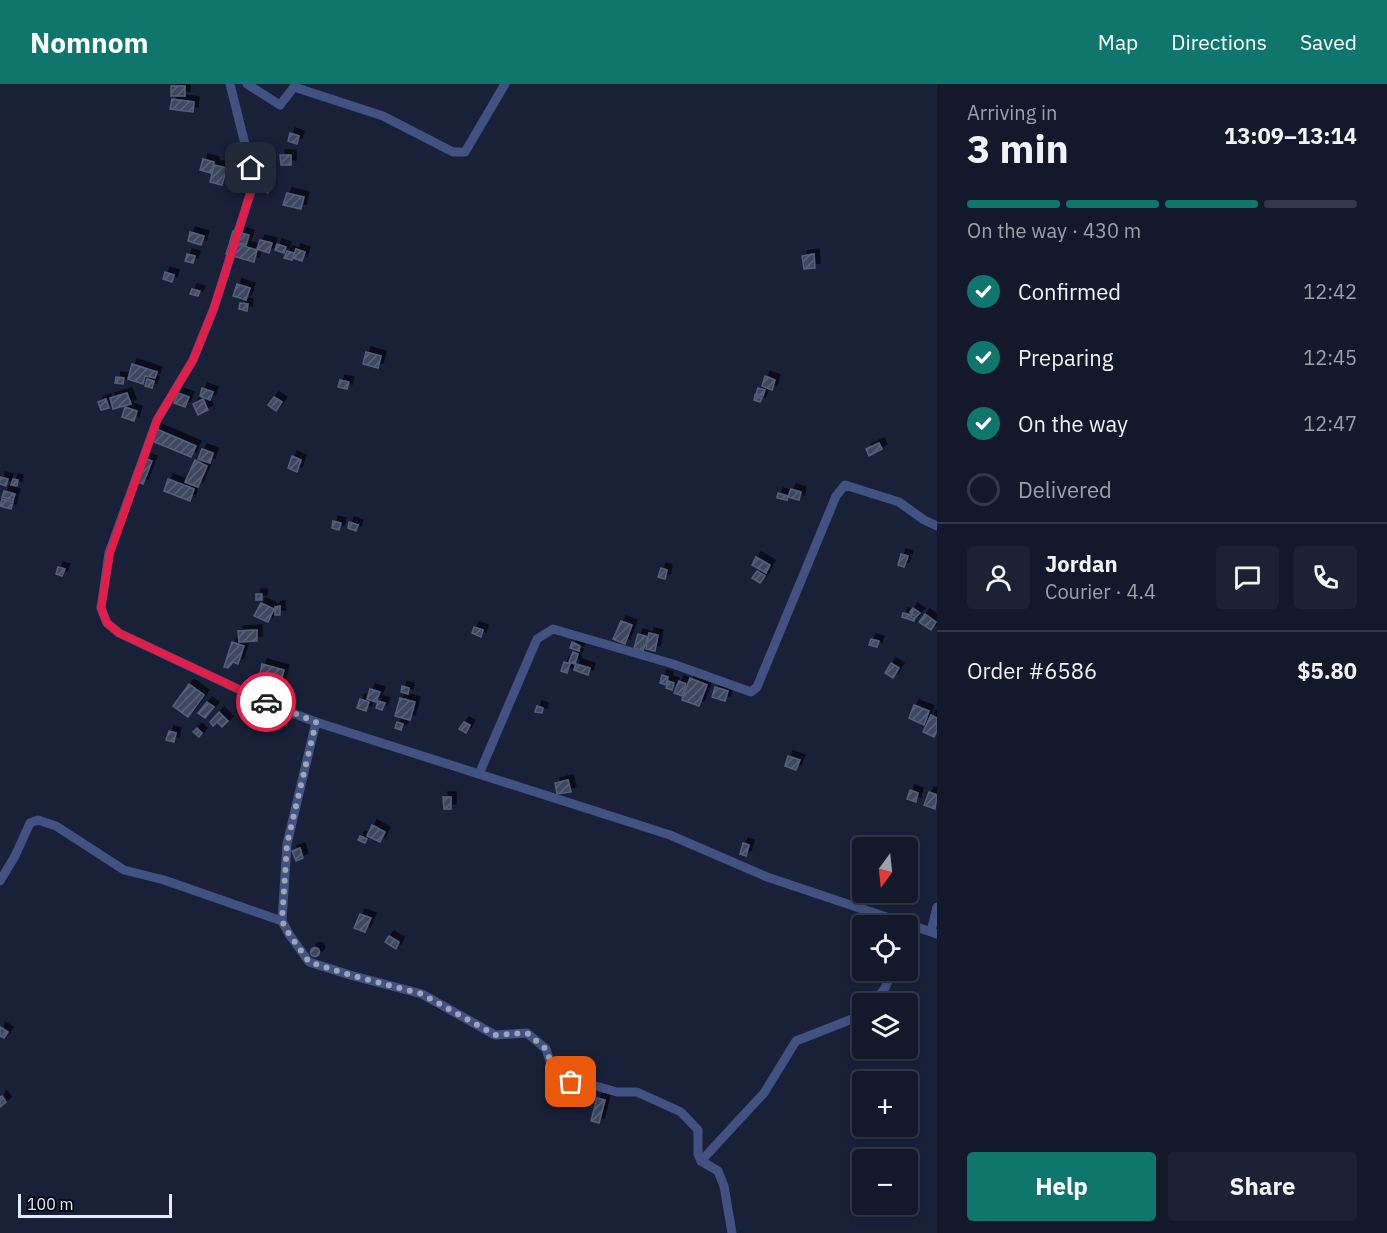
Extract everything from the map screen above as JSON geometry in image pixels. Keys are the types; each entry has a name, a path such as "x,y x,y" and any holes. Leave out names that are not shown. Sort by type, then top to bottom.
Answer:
{"street":[{"path":"230,84 251,168 252,188 214,308 193,360 157,420 110,553 101,608 107,623 119,633 274,706 316,722 397,750 436,759 670,835 767,877 883,915"},
{"path":"247,84 280,105 294,87 383,116 453,152 465,152 505,84"},
{"path":"479,774 537,639 553,629 673,664 751,692 757,687 836,496 845,485 898,502 937,526"},
{"path":"316,722 287,844 282,921 309,962 422,994 495,1035 527,1033 546,1049 554,1071 571,1082 585,1083 617,1092 637,1092 681,1112 698,1130 698,1154 701,1161 718,1171 724,1186 732,1233"},
{"path":"0,881 15,856 30,823 38,820 56,826 124,870 164,880 282,921"},
{"path":"918,927 934,932 937,907"},
{"path":"701,1161 764,1093 796,1041 852,1019"}],"building":[{"path":"171,86 185,86 185,96 171,96"},
{"path":"172,99 194,102 193,112 170,109"},
{"path":"290,133 299,136 297,144 288,141"},
{"path":"280,155 291,155 291,165 281,165"},
{"path":"203,159 214,162 211,173 200,170"},
{"path":"214,165 227,168 222,185 210,182"},
{"path":"265,184 271,186 268,193 262,191"},
{"path":"287,193 304,197 301,209 283,205"},
{"path":"233,231 249,235 246,245 230,241"},
{"path":"190,232 204,236 201,245 188,241"},
{"path":"260,240 272,243 269,253 257,249"},
{"path":"230,242 257,250 254,262 226,254"},
{"path":"277,244 286,247 284,253 275,250"},
{"path":"296,249 305,252 302,261 293,258"},
{"path":"287,251 294,253 292,260 284,258"},
{"path":"187,254 195,256 193,263 185,261"},
{"path":"814,254 815,268 804,269 802,256"},
{"path":"165,272 174,275 172,282 163,279"},
{"path":"237,284 250,288 246,300 233,296"},
{"path":"192,289 200,291 198,296 190,294"},
{"path":"240,303 248,304 247,311 239,309"},
{"path":"366,352 381,356 378,368 363,364"},
{"path":"132,364 157,372 155,378 145,376 143,384 128,379"},
{"path":"765,376 775,380 772,390 762,386"},
{"path":"116,377 124,378 123,384 115,383"},
{"path":"147,379 154,381 152,388 145,386"},
{"path":"340,380 349,382 347,389 338,387"},
{"path":"202,388 213,392 210,400 200,396"},
{"path":"758,388 765,390 763,396 756,394"},
{"path":"127,393 131,404 113,409 110,398"},
{"path":"178,393 189,397 185,407 174,403"},
{"path":"755,395 762,398 760,402 754,400"},
{"path":"274,397 282,402 276,411 268,405"},
{"path":"106,399 109,408 101,410 98,402"},
{"path":"203,399 208,410 198,415 193,404"},
{"path":"125,407 137,411 134,421 122,417"},
{"path":"154,428 196,446 191,457 150,440"},
{"path":"879,443 882,449 869,456 866,449"},
{"path":"202,449 213,453 210,463 198,459"},
{"path":"292,456 301,460 297,472 288,468"},
{"path":"141,457 152,461 143,484 132,480"},
{"path":"195,460 207,466 198,487 185,482"},
{"path":"0,477 8,479 6,486 0,484"},
{"path":"13,479 18,480 17,486 11,485"},
{"path":"168,479 194,489 190,501 164,491"},
{"path":"791,489 801,492 799,500 788,497"},
{"path":"4,491 15,494 13,500 2,497"},
{"path":"778,493 788,496 787,500 777,498"},
{"path":"2,499 13,502 11,509 0,506"},
{"path":"333,521 341,523 339,530 332,528"},
{"path":"349,522 358,525 356,531 348,528"},
{"path":"901,554 908,556 904,567 898,565"},
{"path":"756,557 770,565 766,573 752,565"},
{"path":"58,567 65,569 62,576 56,574"},
{"path":"661,568 667,570 665,579 658,577"},
{"path":"757,571 765,576 760,583 752,578"},
{"path":"256,594 262,594 262,600 256,600"},
{"path":"261,603 274,609 268,622 254,616"},
{"path":"280,606 280,615 275,615 275,607"},
{"path":"913,608 920,613 916,617 910,612"},
{"path":"903,613 912,615 911,617 915,618 914,621 902,617"},
{"path":"925,614 936,622 931,630 919,622"},
{"path":"621,621 632,625 625,644 613,639"},
{"path":"474,627 483,630 481,637 472,633"},
{"path":"257,630 257,641 239,642 238,631"},
{"path":"649,633 658,635 655,651 646,649"},
{"path":"638,634 648,637 643,651 634,648"},
{"path":"871,639 879,641 877,647 869,645"},
{"path":"232,642 244,646 238,664 233,662 228,668 224,667"},
{"path":"572,642 580,646 579,651 570,648"},
{"path":"573,652 578,654 575,664 569,662"},
{"path":"564,662 570,664 567,673 561,671"},
{"path":"891,663 899,668 893,678 885,673"},
{"path":"262,664 284,670 277,694 257,688"},
{"path":"576,664 590,668 588,675 574,670"},
{"path":"662,675 668,677 666,685 660,683"},
{"path":"690,678 707,685 699,706 682,700"},
{"path":"668,681 674,683 672,690 666,688"},
{"path":"679,681 686,684 682,696 674,693"},
{"path":"189,684 204,695 188,717 173,706"},
{"path":"402,686 409,688 408,694 401,692"},
{"path":"715,687 728,691 725,701 712,697"},
{"path":"370,689 380,692 376,702 367,699"},
{"path":"400,698 415,702 410,720 395,716"},
{"path":"360,699 369,702 366,711 357,708"},
{"path":"378,701 385,703 382,710 376,708"},
{"path":"207,702 214,707 205,718 198,713"},
{"path":"914,705 929,711 924,725 909,718"},
{"path":"537,706 543,708 542,713 535,712"},
{"path":"219,712 228,721 222,727 217,722 213,726 210,722"},
{"path":"931,715 937,718 937,731 934,737 923,732"},
{"path":"397,722 403,724 401,730 395,728"},
{"path":"464,722 470,725 466,733 459,729"},
{"path":"197,728 202,733 199,737 193,732"},
{"path":"169,731 176,733 174,742 166,740"},
{"path":"788,756 800,760 796,770 785,766"},
{"path":"568,780 571,792 557,794 555,783"},
{"path":"910,790 918,793 916,802 907,799"},
{"path":"929,792 937,795 935,809 924,805"},
{"path":"443,797 451,797 451,809 444,809"},
{"path":"372,825 385,832 380,842 367,836"},
{"path":"360,836 367,839 365,843 358,840"},
{"path":"743,843 749,845 746,856 740,854"},
{"path":"300,848 303,858 296,861 292,851"},
{"path":"360,914 371,918 365,932 354,928"},
{"path":"389,936 399,942 396,949 385,942"},
{"path":"315,948 319,952 315,956 311,952"},
{"path":"0,1027 8,1032 4,1038 0,1036"},
{"path":"2,1096 6,1102 0,1107 0,1097"},
{"path":"597,1098 605,1100 599,1123 591,1121"}],"way so far":[{"path":"266,702 316,722 287,844 282,921 309,962 422,994 495,1035 527,1033 546,1049 554,1071 571,1082"}],"route":[{"path":"251,168 252,188 214,308 193,360 157,420 110,553 101,608 107,623 119,633 266,702"}]}
